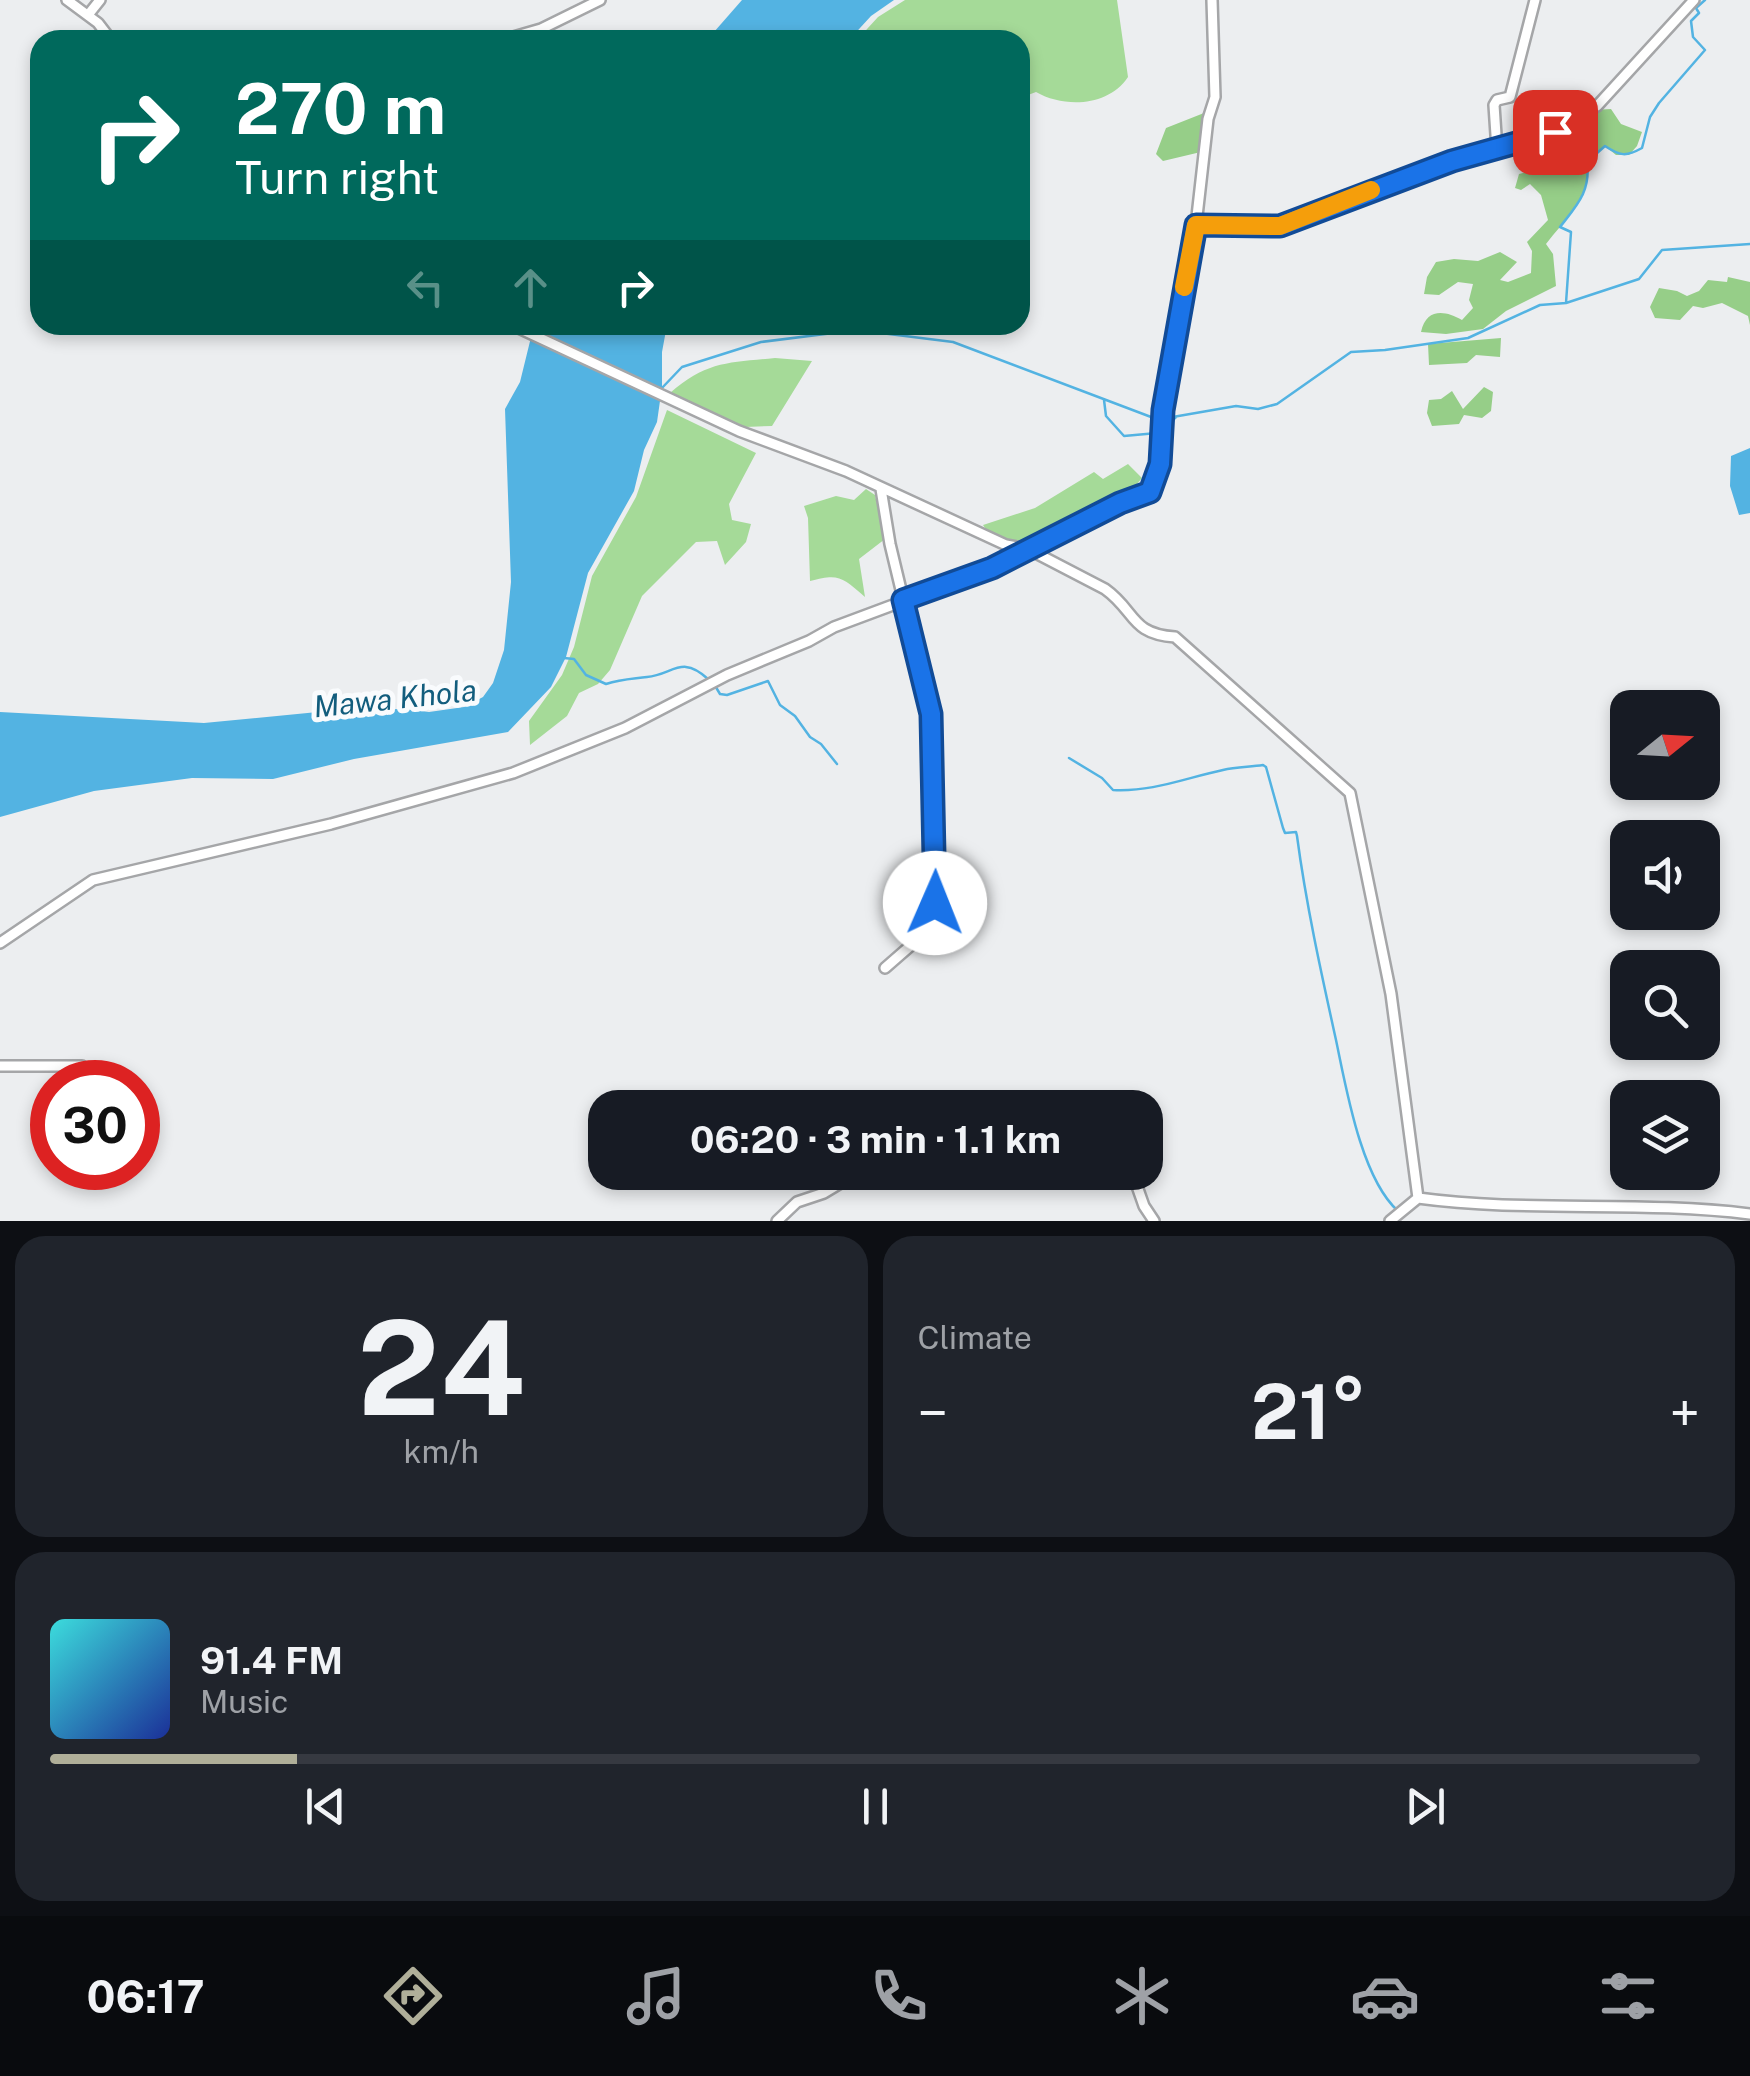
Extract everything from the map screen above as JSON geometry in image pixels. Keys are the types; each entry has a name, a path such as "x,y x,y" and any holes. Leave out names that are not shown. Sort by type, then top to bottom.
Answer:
{"street":[{"path":"67,0 102,30"},
{"path":"88,15 100,0"},
{"path":"538,30 600,0"},
{"path":"0,944 93,880 382,812 514,773 625,728 726,674 903,600 992,568 1120,503 1150,492 1160,464 1163,410 1196,225 1208,119 1216,90 1212,0"},
{"path":"1496,150 1494,105 1497,100 1510,97 1535,0"},
{"path":"1196,225 1280,226 1452,161 1555,132 1597,106 1694,0"},
{"path":"531,335 739,431 789,448 1006,545 1028,550 1116,598 1140,628 1175,638 1350,793 1391,994 1418,1198"},
{"path":"882,490 932,729 935,916 932,927 885,968"},
{"path":"0,1066 30,1066"},
{"path":"777,1221 796,1202 829,1190"},
{"path":"1138,1190 1154,1221"},
{"path":"1390,1221 1418,1198 1495,1204 1645,1205 1750,1214"}],"green space":[{"path":"905,0 1117,0 1128,77 1109,94 1085,102 1059,101 1036,92 1030,94 1030,30 866,30 878,17"},
{"path":"1611,109 1621,124 1642,132 1629,155 1616,155 1605,146 1587,162 1586,186 1581,196 1546,244 1553,254 1556,286 1506,311 1483,329 1446,334 1421,332 1432,315 1449,314 1462,320 1473,308 1469,300 1473,284 1458,282 1439,295 1424,294 1427,277 1436,262 1478,261 1500,252 1517,262 1500,280 1508,282 1531,273 1532,251 1527,242 1548,220 1541,195 1530,184 1521,190 1515,188 1519,174 1549,167 1553,174 1568,169 1581,138 1573,124 1593,110"},
{"path":"1204,113 1208,119 1205,151 1163,161 1156,154 1166,128"},
{"path":"1728,277 1750,282 1750,325 1748,316 1722,303 1703,308 1693,306 1680,320 1655,318 1650,307 1659,288 1687,296 1699,291 1708,280 1727,282"},
{"path":"1501,338 1500,357 1476,355 1467,363 1429,365 1428,344"},
{"path":"775,358 812,361 772,426 745,427 670,393 707,369"},
{"path":"1484,387 1493,392 1491,411 1482,418 1464,415 1459,424 1432,426 1427,413 1429,400 1441,399 1452,391 1463,409"},
{"path":"667,410 756,453 729,504 732,520 751,524 746,542 725,565 717,541 696,542 642,596 610,670 598,684 579,693 567,716 530,745 529,721 562,675 574,647 592,576 636,497"},
{"path":"1128,464 1142,478 1131,491 1021,546 989,534 983,525 1035,508 1094,472 1103,479"},
{"path":"866,489 875,495 885,539 859,559 865,597 840,578 810,581 808,518 804,506 836,496 854,500"}],"water":[{"path":"742,0 894,0 858,30 716,30"},
{"path":"532,335 665,335 657,422 644,450 634,491 588,573 566,657 551,687 508,732 354,759 273,779 192,778 94,791 0,817 0,712 204,723 338,710 429,712 464,707 483,697 493,683 504,650 511,582 505,409 520,382"},
{"path":"1750,448 1750,513 1739,515 1730,486 1731,456"}],"waterway":[{"path":"1566,303 1571,232 1560,227 1585,190 1587,162 1605,146 1623,154 1642,148 1650,117 1705,50 1693,37 1691,21 1699,13 1696,8 1705,0"},
{"path":"1167,418 1236,406 1258,409 1277,404 1351,352 1468,338 1540,305 1566,303 1639,279 1662,250 1750,244"},
{"path":"661,389 682,367 761,342 817,335"},
{"path":"897,335 953,342 1159,420"},
{"path":"1104,400 1106,416 1124,436 1157,433"},
{"path":"1164,429 1176,417"},
{"path":"564,658 574,659 586,675 606,684 684,667 708,679"},
{"path":"714,684 720,694 727,695 768,681 780,705 795,716 837,764"},
{"path":"1069,758 1102,778 1113,790 1155,787 1233,768 1266,767 1285,833 1296,832 1314,938 1357,1131 1374,1177 1398,1211"}],"slow traffic":[{"path":"1184,287 1196,225 1280,226 1371,190"}],"route":[{"path":"935,903 931,714 903,600 992,568 1068,528 1150,492 1160,464 1163,410 1196,225 1280,226 1452,161 1555,132"}],"water label":[{"name":"Mawa Khola","path":"395,698"}]}
